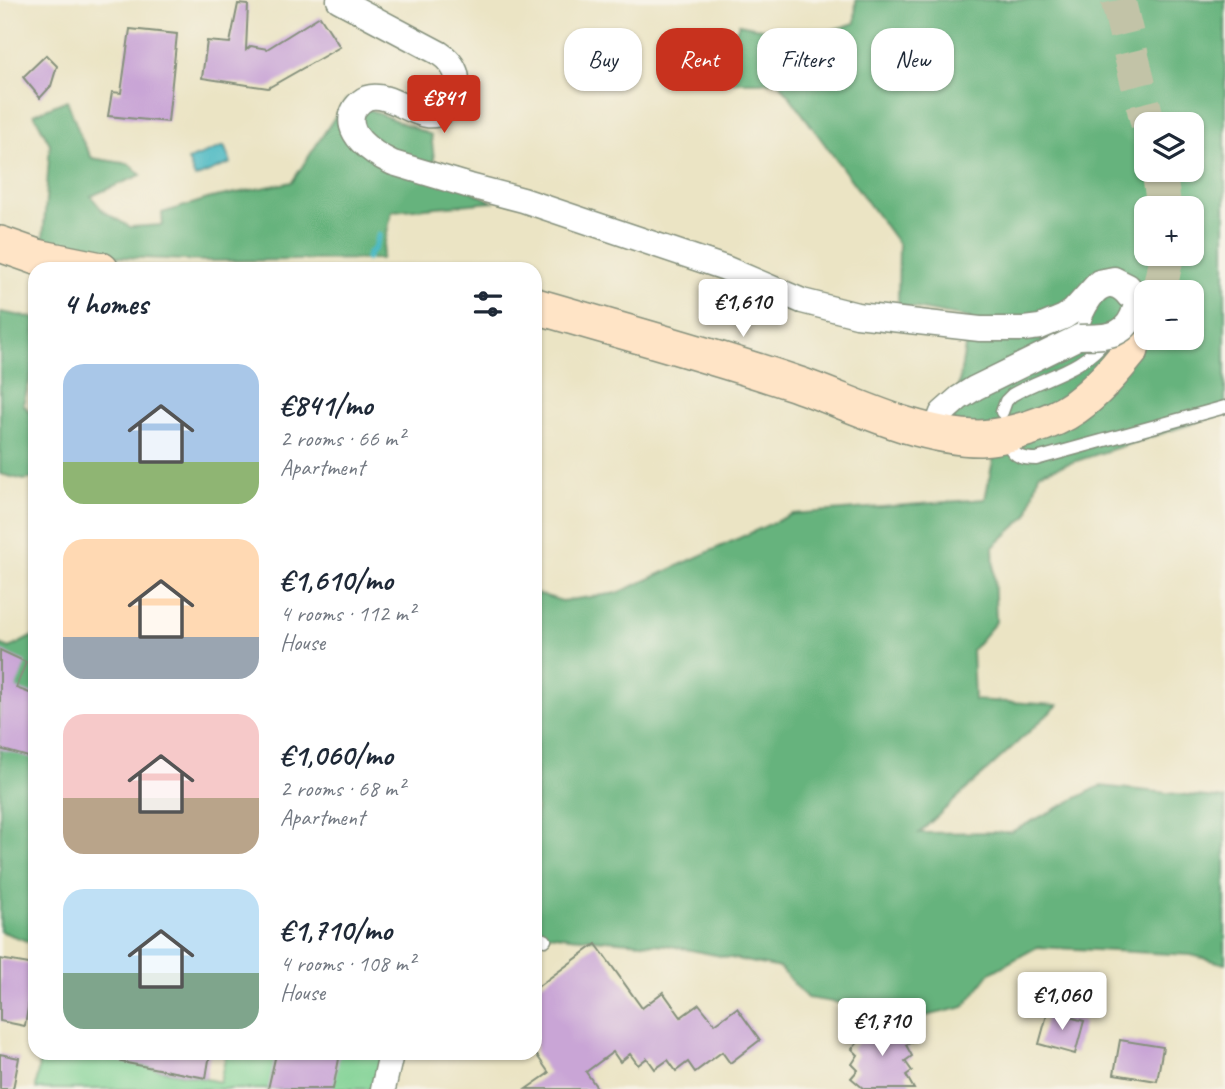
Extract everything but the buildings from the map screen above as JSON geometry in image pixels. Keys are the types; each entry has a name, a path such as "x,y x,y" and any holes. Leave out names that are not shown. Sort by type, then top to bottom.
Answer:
{"main road":[{"path":"0,244 37,257 62,262"},
{"path":"542,308 792,383 905,425 954,436 978,438 1032,427 1073,409 1114,371 1131,350"}],"street":[{"path":"339,0 439,53 451,64 457,79 457,88 450,106 432,115 412,111 385,97 366,98 359,103 351,120 354,131 371,150 393,163 523,200 626,234 725,268 802,302 844,313 956,326 1024,329 1040,327 1064,317 1073,311 1099,282 1114,279 1128,286 1133,292 1135,309 1124,330 1101,336 1079,337 975,388 942,413 935,432"},
{"path":"383,1089 390,1060"}],"lane":[{"path":"1003,412 1006,401 1012,395 1069,370 1095,352 1124,316 1125,302 1122,297 1112,292 1099,295 1079,337"},
{"path":"1010,447 1019,456 1035,459 1225,407"}],"green space":[{"path":"856,0 1225,0 1225,413 1039,473 1028,515 993,547 996,622 972,650 974,700 1058,705 919,833 1011,832 1100,786 1225,799 1225,964 1191,955 1037,947 990,973 964,1007 926,1016 807,998 780,968 666,945 542,933 542,595 562,601 618,593 792,514 985,499 994,456 952,424 970,318 898,305 899,245 786,91 857,91 857,28 839,28 855,23"},
{"path":"739,24 758,28 757,82 743,82 743,28 737,28"},
{"path":"67,100 92,158 129,164 141,175 91,196 103,211 130,227 163,225 162,213 211,198 292,182 346,100 431,135 436,173 493,202 392,211 381,259 205,261 102,256 43,241 50,144 34,114"},
{"path":"0,312 28,317 28,387 23,404 28,410 28,479 0,474"},
{"path":"28,639 28,941 0,931 0,644 10,648"},
{"path":"39,1060 133,1060 139,1065 220,1082 225,1060 383,1060 377,1089 36,1089"}],"water":[{"path":"224,146 231,163 195,178 188,160"}],"waterway":[{"path":"367,259 379,235"}],"tunnel":[{"path":"1118,0 1145,112"},
{"path":"1161,182 1162,196"},
{"path":"1162,280 1164,266"},
{"path":"1131,350 1134,345"}]}
